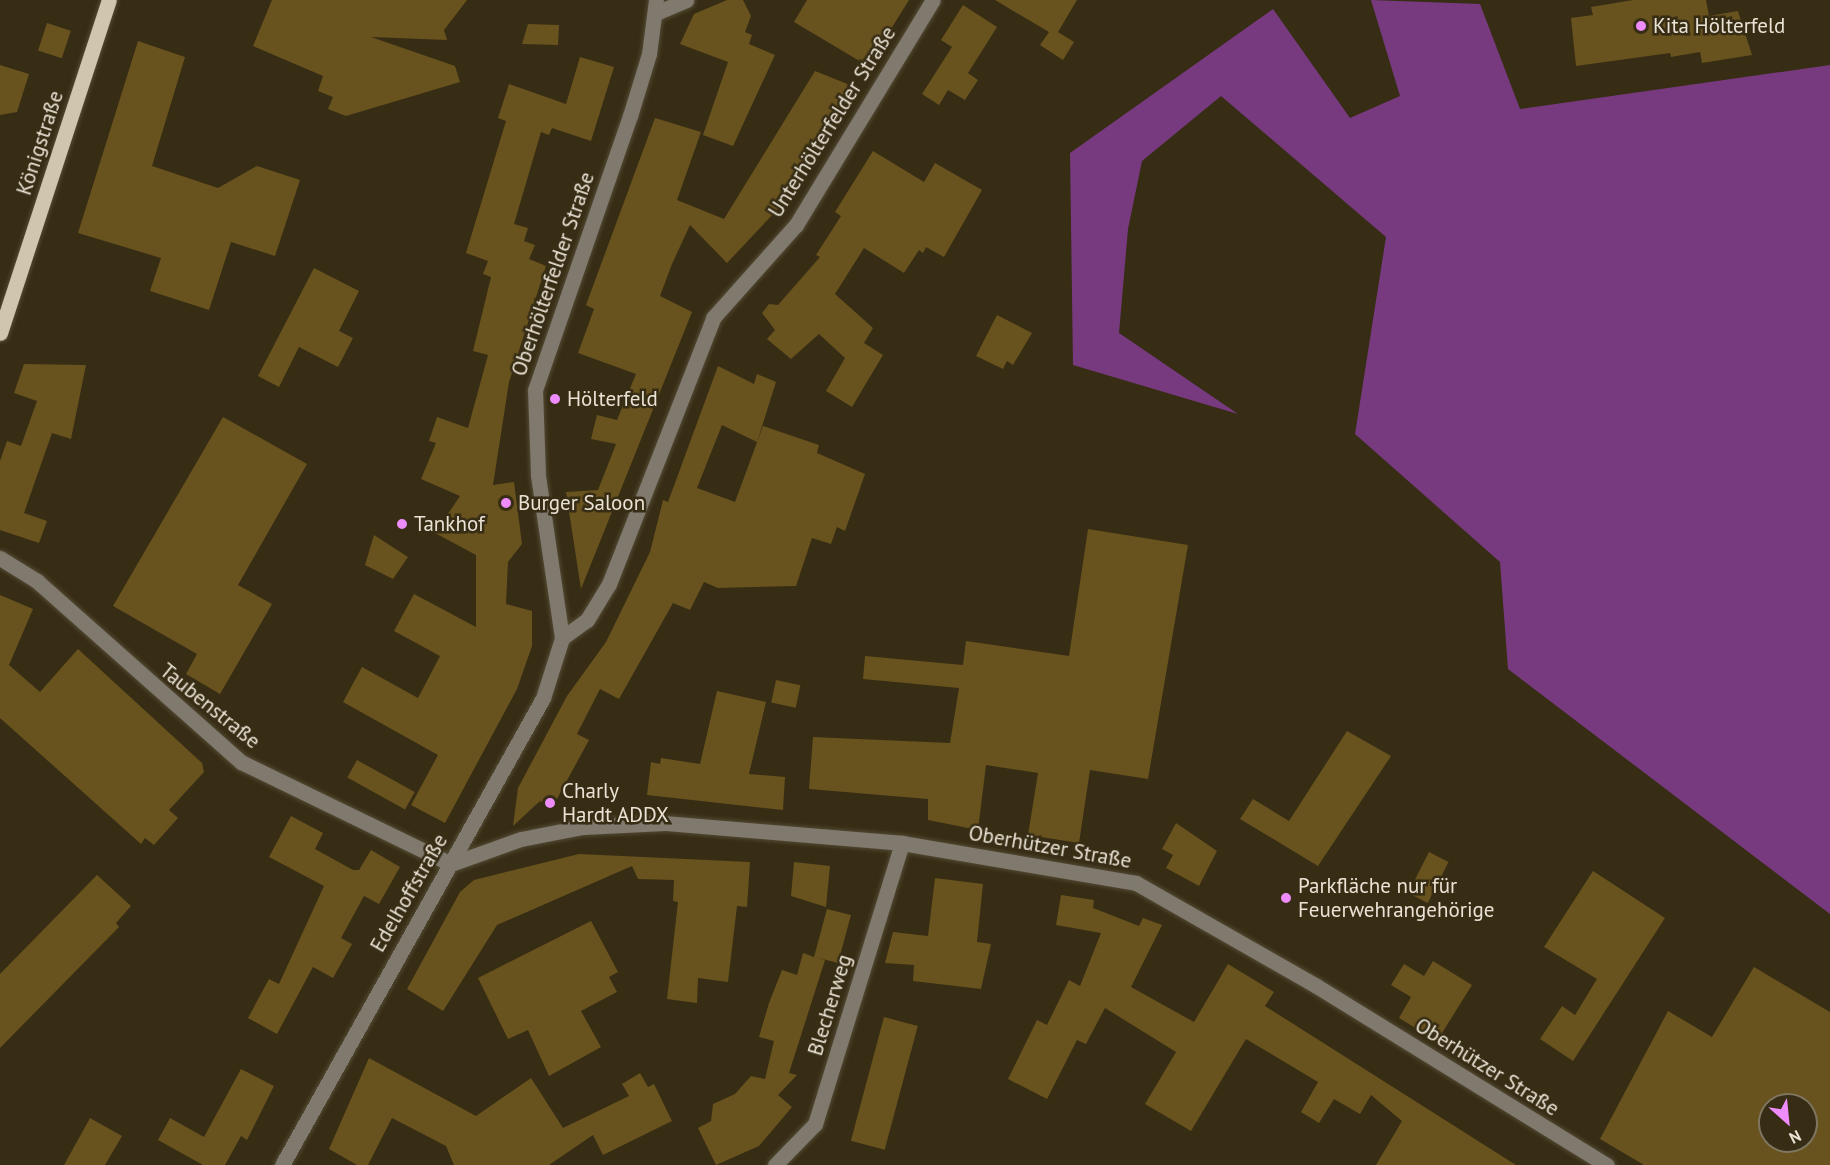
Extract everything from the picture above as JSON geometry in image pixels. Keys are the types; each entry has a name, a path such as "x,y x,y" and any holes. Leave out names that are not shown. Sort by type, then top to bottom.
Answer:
{"main road":[{"name":"Königstraße","path":"0,333 109,0"}],"street":[{"path":"656,6 687,0"},
{"name":"Unterhölterfelder Straße","path":"562,638 587,620 609,584 713,318 795,225 933,0"},
{"name":"Oberhölterfelder Straße","path":"562,638 538,475 535,390 630,116 656,6"},
{"name":"Taubenstraße","path":"0,558 37,581 241,762 451,864"},
{"name":"Edelhoffstraße","path":"282,1165 543,698 562,638"},
{"name":"Oberhützer Straße","path":"451,864 521,839 583,827 665,823 902,843 1136,883 1305,979 1607,1165"},
{"name":"Blecherweg","path":"775,1165 815,1124 902,843"}],"shaded area":[{"path":"1371,0 1480,4 1520,109 1830,65 1830,914 1508,669 1500,562 1355,434 1386,237 1221,96 1142,161 1128,229 1119,333 1238,414 1073,365 1070,153 1273,9 1350,118 1400,96"}],"building":[{"path":"272,0 467,0 444,30 447,40 371,37 455,66 460,82 346,116 328,109 333,97 318,91 323,76 253,46"},
{"path":"727,0 743,0 751,16 745,32 752,35 749,44 775,55 733,146 703,135 728,62 680,44 694,14"},
{"path":"807,0 909,0 868,66 794,22"},
{"path":"995,0 1077,0 1058,32 1074,42 1063,60 1040,45 1049,32"},
{"name":"Kita Hölterfeld","path":"1633,0 1706,0 1709,16 1738,11 1752,55 1702,63 1700,52 1671,57 1670,53 1576,66 1571,18 1593,15 1591,7"},
{"path":"963,5 997,27 968,73 978,80 965,100 948,90 939,105 922,94 952,47 941,40"},
{"path":"47,23 71,31 62,58 38,51"},
{"path":"528,24 559,25 558,45 522,44"},
{"path":"138,41 185,57 152,166 218,188 257,166 300,180 275,256 231,242 209,310 150,291 161,258 78,233"},
{"path":"580,57 614,67 591,141 552,128 549,135 541,132 514,224 528,228 524,241 535,245 529,259 546,266 509,382 493,485 514,482 522,544 508,562 506,604 532,611 532,646 517,689 445,823 411,805 438,755 343,702 362,667 418,698 440,656 394,631 414,594 476,627 476,555 435,533 460,496 421,479 436,443 429,441 437,417 468,428 488,355 473,351 491,277 483,274 488,261 466,253 506,121 498,118 509,84 566,104"},
{"path":"0,65 29,74 17,112 0,115"},
{"path":"815,71 855,87 776,211 727,263 690,225 672,264 660,296 692,312 581,589 566,492 598,490 616,444 591,439 597,415 617,420 636,374 578,353 594,309 586,305 655,118 701,132 677,200 724,219"},
{"path":"873,151 924,182 935,163 982,190 944,257 926,247 923,253 919,250 904,273 864,248 835,294 873,328 864,343 883,355 852,407 826,391 845,358 819,334 791,359 767,339 775,330 762,313 769,304 778,305 820,257 816,255 841,216 835,212"},
{"path":"314,268 359,291 339,331 353,338 338,367 299,347 279,387 258,376"},
{"path":"997,315 1032,333 1013,365 1007,361 1003,369 976,356"},
{"path":"24,364 86,365 71,439 52,433 24,513 47,521 39,543 0,530 0,461 7,441 21,446 37,401 14,393"},
{"path":"718,366 754,384 757,374 776,382 757,442 722,425 697,488 735,502 763,426 819,445 817,453 865,474 845,531 837,527 831,544 812,538 796,586 718,588 704,582 690,610 673,603 619,699 600,689 577,734 589,740 552,808 540,801 513,826 518,788 567,696 606,642 650,552 663,500 668,502"},
{"path":"223,417 307,464 238,585 272,604 220,694 186,674 197,654 113,606"},
{"path":"1088,529 1188,545 1148,779 1090,770 1079,843 1028,835 1038,773 986,765 978,830 928,820 928,799 809,789 813,737 950,743 959,688 863,679 865,656 963,665 966,641 1069,656"},
{"path":"374,535 408,557 393,579 365,565"},
{"path":"0,595 33,609 9,665 40,692 78,649 202,763 204,772 169,810 178,818 154,845 145,838 141,844 0,718"},
{"path":"776,680 800,685 796,708 771,702"},
{"path":"717,691 766,702 749,774 785,777 783,810 647,795 651,762 660,764 661,758 700,764"},
{"path":"1347,731 1391,756 1318,866 1240,819 1253,799 1289,821"},
{"path":"357,760 415,792 405,809 347,777"},
{"path":"291,816 323,833 315,849 353,870 359,870 371,850 400,867 379,904 364,896 341,938 352,944 333,978 313,967 277,1034 248,1018 269,979 279,984 324,886 269,857"},
{"path":"1176,823 1217,851 1199,886 1166,868 1173,855 1162,849"},
{"path":"1429,852 1449,862 1428,903 1408,893"},
{"path":"579,854 750,862 747,907 737,906 728,982 698,978 697,1003 667,999 678,902 673,901 674,880 638,879 632,866 497,925 443,1011 407,989 460,892 474,880"},
{"path":"794,862 830,866 826,907 791,896"},
{"path":"1593,871 1665,918 1573,1061 1540,1039 1562,1006 1575,1015 1597,979 1544,947"},
{"path":"97,875 131,906 116,923 119,927 0,1048 0,974"},
{"path":"935,878 983,884 977,942 991,944 981,989 913,981 914,965 885,963 893,932 928,936"},
{"path":"1061,895 1094,900 1093,908 1139,926 1143,918 1162,925 1131,987 1194,1022 1228,964 1274,992 1265,1006 1516,1165 1376,1165 1402,1121 1371,1095 1360,1114 1334,1099 1319,1123 1301,1112 1318,1082 1246,1039 1191,1131 1145,1104 1176,1052 1105,1008 1086,1044 1077,1040 1047,1099 1008,1079 1037,1020 1047,1025 1069,980 1080,986 1101,933 1056,925"},
{"path":"827,909 851,915 838,963 815,957 825,960 789,1073 797,1075 778,1095 792,1107 759,1146 716,1165 698,1128 711,1121 713,1104 735,1094 751,1076 765,1079 774,1041 759,1037 769,1003 782,970 797,975 803,953 814,957"},
{"path":"591,921 618,972 609,977 617,992 581,1011 601,1047 549,1076 528,1030 508,1039 478,978"},
{"path":"1433,961 1472,985 1437,1041 1399,1018 1411,997 1391,985 1404,964 1424,976"},
{"path":"1754,967 1830,1012 1830,1165 1644,1165 1600,1139 1668,1011 1712,1037"},
{"path":"884,1017 918,1026 885,1150 851,1141"},
{"path":"369,1058 476,1116 531,1078 563,1128 629,1096 622,1084 640,1073 648,1087 654,1084 672,1121 603,1155 593,1135 549,1165 454,1165 446,1146 392,1118 368,1165 357,1165 329,1149"},
{"path":"241,1069 274,1086 247,1140 241,1136 225,1165 203,1165 158,1140 170,1118 204,1137"},
{"path":"90,1118 122,1136 105,1165 64,1165"}],"place":[{"name":"Kita Hölterfeld","path":"1641,26"},
{"name":"Hölterfeld","path":"555,399"},
{"name":"Burger Saloon","path":"506,503"},
{"name":"Tankhof","path":"402,524"},
{"name":"Charly Hardt ADDX","path":"550,803"},
{"name":"Parkfläche nur für Feuerwehrangehörige","path":"1286,898"}]}
